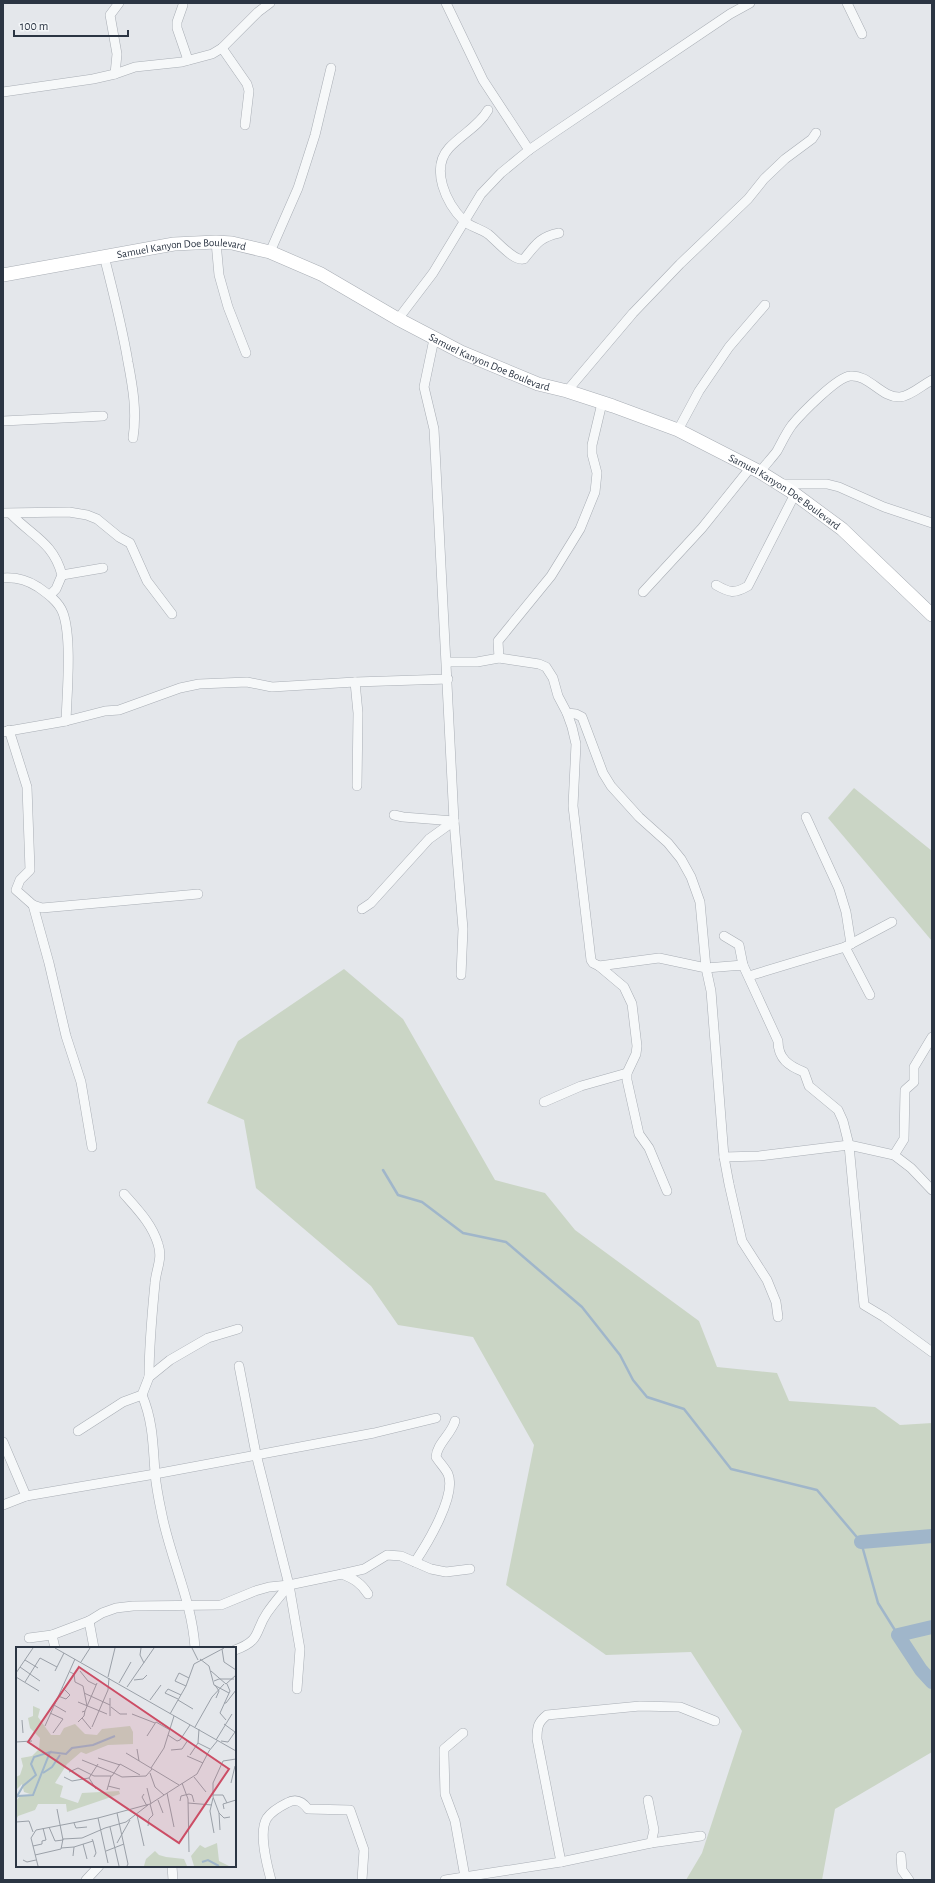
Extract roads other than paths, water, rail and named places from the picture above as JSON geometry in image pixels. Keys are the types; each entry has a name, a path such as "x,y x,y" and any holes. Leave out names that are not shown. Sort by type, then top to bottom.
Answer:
{"street":[{"path":"115,74 116,54 110,15 119,3"},
{"path":"3,92 61,85 115,74 135,67 158,66 212,54 222,48 258,12 270,3"},
{"path":"446,3 483,80 529,150"},
{"path":"398,319 433,273 481,194 490,184 529,150 724,18 750,3"},
{"path":"847,3 862,34"},
{"path":"183,5 177,22 177,28 188,60"},
{"path":"222,48 247,84 249,91 245,125"},
{"path":"270,252 298,188 315,135 331,68"},
{"path":"488,110 478,124 449,148 439,168 443,187 449,199 465,222 484,231 515,258 520,260 524,259 537,242 545,236 559,233"},
{"path":"567,391 633,313 680,264 748,199 764,179 816,133"},
{"path":"216,242 218,275 228,307 246,354"},
{"name":"Samuel Kanyon Doe Boulevard","path":"3,274 174,244 216,242 232,243 270,252 321,274 398,319 434,338 500,369 538,384 567,391 678,430 781,484 842,529 932,615"},
{"path":"104,256 121,319 132,383 136,410 133,438"},
{"path":"678,430 699,391 720,359 736,337 765,305"},
{"path":"434,338 424,387 434,428 448,679 454,821 458,885 463,929 460,975"},
{"path":"642,592 755,470 777,450 792,425 826,391 840,380 850,376 862,378 885,392 899,397 911,393 932,380"},
{"path":"499,658 498,640 551,576 580,529 595,492 597,473 592,454 592,445 602,403"},
{"path":"3,421 103,416"},
{"path":"781,484 827,484 840,487 884,506 931,520"},
{"path":"716,585 728,592 738,591 748,586 795,494"},
{"path":"7,514 70,512 87,515 98,519 114,533 130,543 147,581 172,614"},
{"path":"7,514 46,543 54,554 62,575 56,589 50,595"},
{"path":"62,575 103,568"},
{"path":"3,578 22,579 50,595 63,614 66,632 66,721"},
{"path":"447,662 477,662 499,658 539,664 546,668 553,678 558,696 567,713 572,727 576,744 573,806 589,951 593,963 600,966 624,987 632,1004 637,1046 636,1054 627,1073 639,1134 649,1148 667,1191"},
{"path":"198,894 42,908 33,905 16,890 20,880 30,870 29,812 24,778 6,731 66,721 104,711 119,710 180,688 199,684 248,682 272,687 355,682 448,679"},
{"path":"355,682 358,713 357,786"},
{"path":"567,713 576,714 582,717 602,773 610,786 681,859 691,877 700,902 706,968 711,991 724,1156 742,1241 767,1280 776,1302 778,1317"},
{"path":"394,815 454,821"},
{"path":"806,817 839,889 846,912 848,945 870,996"},
{"path":"362,909 430,839 454,821"},
{"path":"33,905 49,963 66,1036 81,1082 92,1147"},
{"path":"749,976 848,945 892,922"},
{"path":"724,936 739,945 743,965 778,1041 782,1056 790,1066 804,1072 810,1086 838,1110 843,1121 849,1145 864,1305 884,1317 932,1352"},
{"path":"600,966 659,958 706,968 743,965"},
{"path":"894,1155 904,1139 905,1090 914,1082 914,1067 932,1037"},
{"path":"544,1102 581,1086 627,1073"},
{"path":"724,1156 759,1156 849,1145 894,1155 911,1168 931,1188"},
{"path":"124,1194 140,1211 152,1228 159,1245 161,1258 155,1281 149,1378 142,1395 151,1420 155,1474 162,1516 188,1606 194,1634 195,1647"},
{"path":"149,1378 170,1360 208,1338 238,1329"},
{"path":"239,1366 256,1454 288,1586 300,1649 297,1689"},
{"path":"78,1432 123,1402 142,1395"},
{"path":"3,1505 26,1496 155,1474 374,1433 436,1418"},
{"path":"415,1562 426,1546 449,1495 450,1483 448,1475 436,1457 436,1449 453,1428 455,1421"},
{"path":"3,1442 26,1496"},
{"path":"29,1638 52,1635 89,1621 102,1613 116,1608 134,1606 221,1605 269,1587 288,1586 364,1569 387,1555 401,1556 430,1569 446,1572 470,1568"},
{"path":"342,1574 356,1580 362,1585 368,1594"},
{"path":"236,1649 255,1638 266,1614 288,1586"},
{"path":"89,1621 94,1647"},
{"path":"52,1635 55,1647"},
{"path":"561,1862 538,1739 537,1726 540,1721 547,1715 640,1706 680,1707 715,1721"},
{"path":"463,1733 444,1749 444,1756 445,1794 455,1821 465,1876"},
{"path":"271,1880 264,1847 266,1820 274,1810 291,1801 298,1800 303,1802 308,1809 350,1810 364,1850 362,1880"},
{"path":"648,1800 654,1830 651,1843"},
{"path":"445,1880 561,1862 651,1843 701,1836"},
{"path":"901,1856 902,1870 909,1880"},
{"path":"86,1880 98,1867"},
{"path":"172,1867 173,1880"}],"waterway":[{"path":"383,1170 398,1195 422,1202 463,1233 506,1242 582,1307 620,1355 633,1380 647,1397 684,1409 731,1469 817,1490 861,1542 878,1603 898,1635"},
{"path":"861,1542 932,1536"},
{"path":"932,1627 898,1635 921,1670 932,1682"}]}
